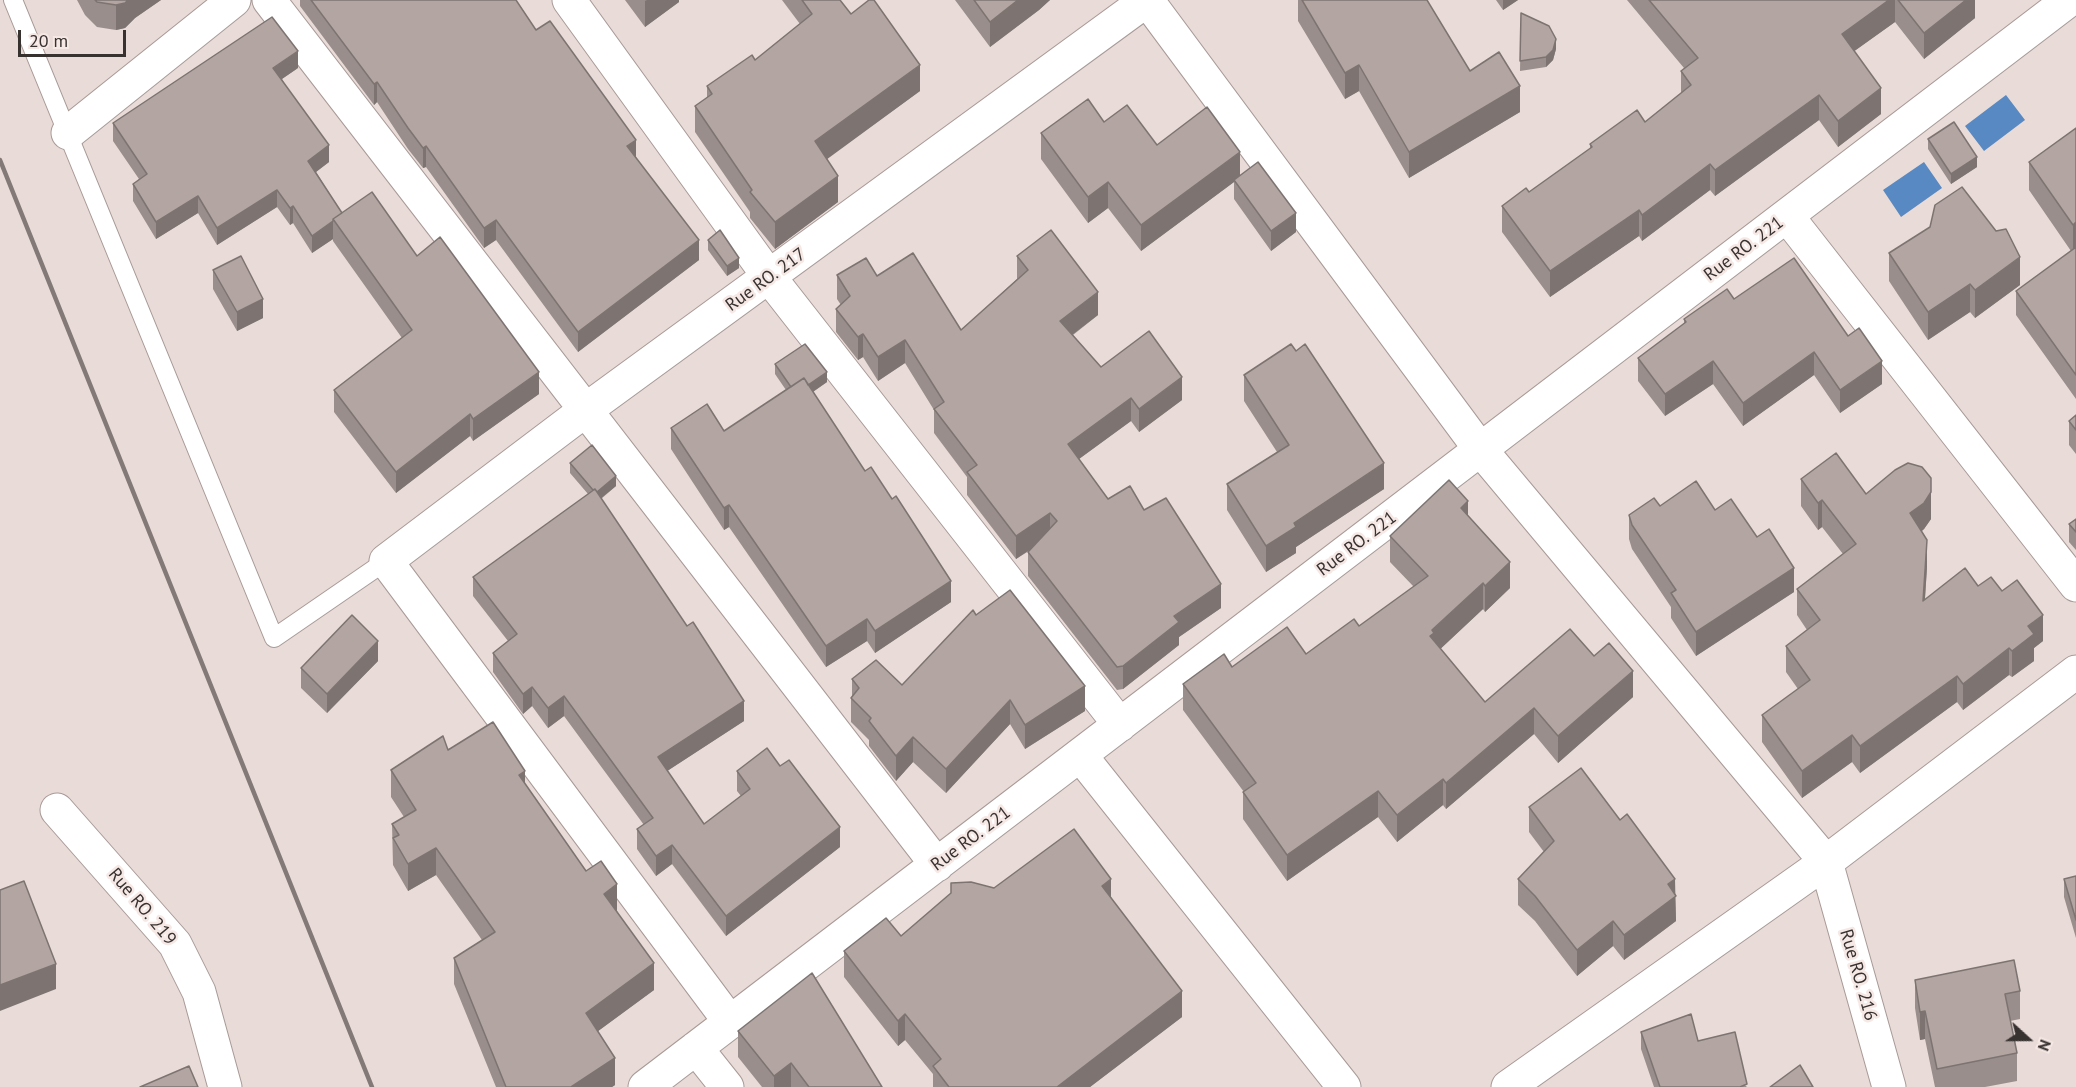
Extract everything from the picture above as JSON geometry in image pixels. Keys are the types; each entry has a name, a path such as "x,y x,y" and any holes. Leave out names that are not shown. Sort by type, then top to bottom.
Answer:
{"street":[{"path":"68,133 234,0"},
{"path":"269,0 937,865"},
{"path":"570,0 770,278 1120,725"},
{"path":"1147,0 1480,449 1826,862"},
{"name":"Rue RO. 217","path":"386,561 587,409 770,278 1147,0"},
{"path":"2069,0 2076,10"},
{"name":"Rue RO. 221","path":"645,1087 2069,0"},
{"path":"1787,216 2076,585"},
{"path":"386,561 730,1022"},
{"path":"1521,1083 1826,862 2076,672"},
{"path":"1080,755 1344,1087"},
{"name":"Rue RO. 219","path":"57,810 175,944 199,992 225,1087"},
{"name":"Rue RO. 216","path":"1826,862 1889,1087"},
{"path":"696,1048 727,1087"}],"lane":[{"path":"13,0 274,638 386,561"}],"water":[{"path":"2006,95 2025,120 1984,151 1965,126"},
{"path":"1924,162 1942,188 1901,217 1883,190"}],"building":[{"path":"95,0 128,0 116,5"},
{"path":"311,0 516,0 536,30 550,21 636,140 627,146 699,240 578,332 496,220 484,228 426,146 423,148 377,82 374,84"},
{"path":"802,0 840,0 851,14 869,0 874,0 920,65 815,141 838,176 775,222 750,192 752,190 695,106 712,94 707,86 752,55 755,60 812,14"},
{"path":"974,0 1018,0 990,22"},
{"path":"1302,0 1427,0 1470,71 1499,52 1520,86 1409,152 1359,65 1345,73"},
{"path":"1649,0 1889,0 1842,34 1881,88 1838,121 1819,95 1715,170 1710,164 1642,215 1639,210 1550,271 1502,206 1526,188 1529,192 1592,147 1590,144 1637,110 1645,122 1691,85 1681,71 1698,58"},
{"path":"1898,0 1966,0 1924,33"},
{"path":"1521,13 1549,26 1556,39 1553,50 1546,57 1520,61"},
{"path":"272,17 298,51 273,68 329,145 308,161 342,213 312,236 293,206 290,208 277,190 217,228 198,196 156,222 133,184 147,174 113,123"},
{"path":"1088,99 1104,122 1127,105 1157,145 1207,107 1240,152 1141,225 1108,182 1088,197 1041,133"},
{"path":"1954,122 1977,157 1951,174 1928,139"},
{"path":"2076,128 2076,222 2073,225 2029,162"},
{"path":"1258,162 1296,213 1271,231 1234,180"},
{"path":"1962,187 1996,231 2006,229 2020,257 1975,290 1970,284 1928,312 1889,253 1930,227 1935,205"},
{"path":"372,192 417,256 440,237 539,372 473,419 470,414 396,472 334,390 412,330 333,219"},
{"path":"720,230 739,258 727,266 708,240"},
{"path":"1051,230 1098,292 1060,321 1101,367 1149,331 1182,377 1139,409 1131,398 1068,444 1108,499 1130,486 1144,510 1166,498 1221,584 1174,616 1179,622 1123,666 1117,667 1028,552 1057,521 1050,513 1016,536 967,472 977,465 934,409 944,402 905,340 878,357 863,334 858,337 836,309 850,296 837,275 866,258 877,276 913,253 961,330 1028,270 1017,256"},
{"path":"2076,247 2076,375 2016,291"},
{"path":"241,256 263,299 237,312 213,270"},
{"path":"1794,258 1848,336 1859,328 1882,361 1840,390 1814,352 1743,403 1713,361 1665,394 1638,358 1686,322 1684,319 1727,289 1734,299"},
{"path":"805,344 827,372 808,385 804,378 791,387 775,364"},
{"path":"1291,344 1296,351 1305,344 1384,463 1294,523 1296,527 1266,546 1227,484 1289,445 1244,375"},
{"path":"804,378 865,471 871,467 892,499 896,496 951,581 875,631 867,619 826,646 729,505 724,508 671,428 707,404 724,431"},
{"path":"2076,415 2076,430 2069,421"},
{"path":"592,445 616,476 597,492 570,463"},
{"path":"1836,453 1866,494 1895,470 1908,463 1922,467 1931,478 1931,492 1924,503 1910,513 1927,540 1923,601 1965,568 1978,586 1991,577 2002,591 2017,580 2043,615 2028,626 2034,634 2012,651 2009,648 1963,684 1957,676 1860,746 1852,735 1802,771 1762,715 1810,680 1786,646 1820,620 1797,589 1856,544 1822,500 1818,503 1801,479"},
{"path":"1449,480 1468,501 1461,508 1510,562 1485,586 1483,583 1432,630 1434,633 1430,636 1485,702 1570,629 1594,656 1609,643 1633,671 1558,736 1534,708 1446,783 1443,779 1397,815 1378,791 1287,855 1243,792 1256,783 1183,684 1224,654 1232,667 1287,627 1306,654 1354,619 1359,626 1428,576 1390,536"},
{"path":"1696,481 1715,510 1731,499 1757,537 1769,529 1794,568 1696,632 1671,593 1676,590 1632,525 1629,515 1654,498 1660,506"},
{"path":"595,489 687,626 693,622 744,701 658,757 704,824 750,789 737,771 767,748 780,766 789,760 840,827 726,916 672,845 656,856 637,829 653,818 564,696 548,708 532,687 523,694 493,653 517,634 473,577"},
{"path":"2076,519 2076,532 2069,524"},
{"path":"1010,590 1085,686 1025,725 1010,700 946,769 913,737 896,756 869,721 871,718 851,698 859,688 852,679 876,660 902,685 973,610 976,615"},
{"path":"352,615 378,641 327,694 301,668"},
{"path":"493,722 525,771 519,775 586,871 601,861 617,884 604,894 654,963 586,1013 615,1058 571,1087 506,1087 454,958 495,932 436,848 408,864 393,838 399,835 392,824 416,810 391,770 443,736 448,750"},
{"path":"1581,768 1620,820 1627,814 1675,879 1668,884 1676,896 1624,935 1613,921 1577,950 1535,896 1518,879 1554,841 1529,807"},
{"path":"1074,829 1111,879 1102,886 1182,991 1057,1087 949,1087 933,1066 941,1059 905,1014 898,1021 844,951 886,918 901,936 951,893 951,883 971,882 994,888"},
{"path":"2076,876 2076,920 2064,879"},
{"path":"24,881 56,964 0,985 0,890"},
{"path":"2014,960 2020,991 2005,994 2017,1053 1937,1069 1925,1011 1920,1012 1915,980"},
{"path":"812,973 882,1087 809,1087 791,1063 774,1076 738,1031"},
{"path":"1691,1014 1698,1041 1735,1032 1747,1084 1740,1087 1660,1087 1641,1032"},
{"path":"1800,1065 1813,1087 1770,1087"},
{"path":"189,1066 198,1087 140,1087"}],"railway":[{"path":"0,160 372,1087"}]}
